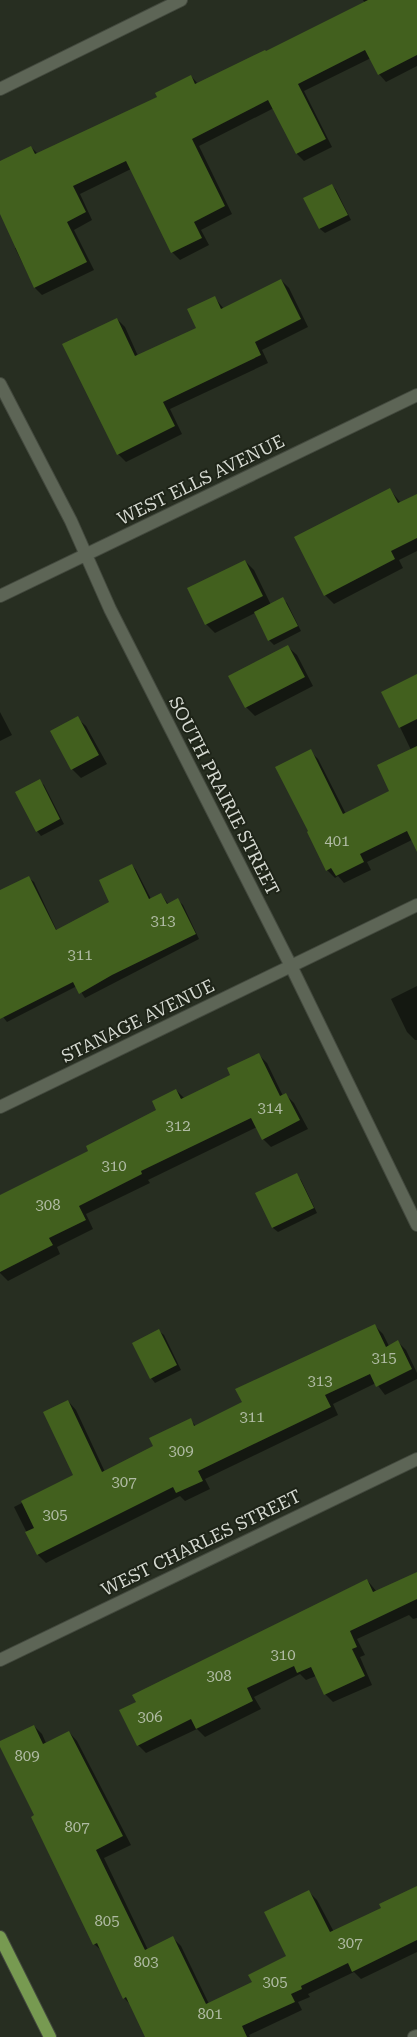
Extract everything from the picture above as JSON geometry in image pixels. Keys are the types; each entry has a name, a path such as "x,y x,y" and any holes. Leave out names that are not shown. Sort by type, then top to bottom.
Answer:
{"main road":[{"path":"0,1938 3,1951 50,2037"}],"street":[{"path":"0,88 181,0"},
{"name":"SOUTH PRAIRIE STREET","path":"0,384 71,521 110,609 291,966 417,1225"},
{"name":"WEST ELLS AVENUE","path":"0,596 417,395"},
{"name":"STANAGE AVENUE","path":"0,1107 417,905"},
{"name":"WEST CHARLES STREET","path":"0,1660 417,1459"}],"building":[{"path":"368,0 417,0 417,55 378,75 365,50 298,84 326,139 296,154 268,100 192,139 225,206 194,222 202,238 171,253 126,161 73,186 86,212 67,222 87,262 34,288 0,214 0,161 31,146 35,154 157,97 155,93 191,75 195,84"},
{"path":"332,184 348,215 319,229 303,198"},
{"path":"281,279 301,319 255,342 261,355 163,402 175,426 117,455 62,344 117,318 135,356 196,328 187,309 215,296 221,309"},
{"path":"390,488 398,503 417,494 417,538 391,551 395,559 324,596 294,537"},
{"path":"245,560 263,596 205,625 187,588"},
{"path":"283,597 298,626 268,641 254,612"},
{"path":"288,645 305,677 245,708 228,676"},
{"path":"417,674 417,719 399,728 381,692"},
{"path":"78,716 99,755 71,770 50,731"},
{"path":"417,746 417,852 407,831 360,854 364,862 336,876 331,868 326,871 275,767 311,749 343,814 389,791 377,765"},
{"path":"40,779 60,819 36,832 15,792"},
{"path":"132,864 149,899 161,893 167,904 178,898 196,934 112,975 79,994 73,982 0,1019 0,890 29,876 56,930 109,902 99,880"},
{"path":"259,1053 280,1096 286,1093 300,1120 262,1140 251,1118 141,1171 142,1174 79,1206 86,1220 49,1238 53,1245 0,1272 0,1195 88,1151 86,1146 156,1110 152,1101 176,1089 181,1099 230,1075 227,1068"},
{"path":"297,1173 314,1208 272,1228 255,1193"},
{"path":"375,1324 386,1347 398,1340 412,1369 376,1387 370,1374 325,1395 331,1407 198,1471 203,1481 176,1493 173,1487 37,1555 25,1532 34,1528 21,1501 73,1475 43,1412 68,1400 102,1472 153,1446 149,1438 191,1418 194,1426 242,1402 235,1389"},
{"path":"159,1329 177,1365 150,1379 132,1343"},
{"path":"417,1572 417,1599 350,1631 357,1647 352,1649 365,1676 324,1695 311,1667 297,1673 294,1666 247,1688 253,1701 196,1729 191,1719 137,1746 119,1710 136,1702 132,1695 367,1579 373,1592"},
{"path":"34,1725 43,1744 69,1731 123,1836 96,1850 145,1950 173,1936 206,2004 252,1982 248,1975 286,1956 264,1912 309,1890 330,1932 381,1908 379,1904 417,1886 417,1940 352,1972 348,1963 301,1986 302,1989 291,1994 295,2002 242,2026 247,2037 145,2037 126,1997 123,1999 97,1943 93,1945 31,1817 34,1815 0,1747 0,1741"}]}
